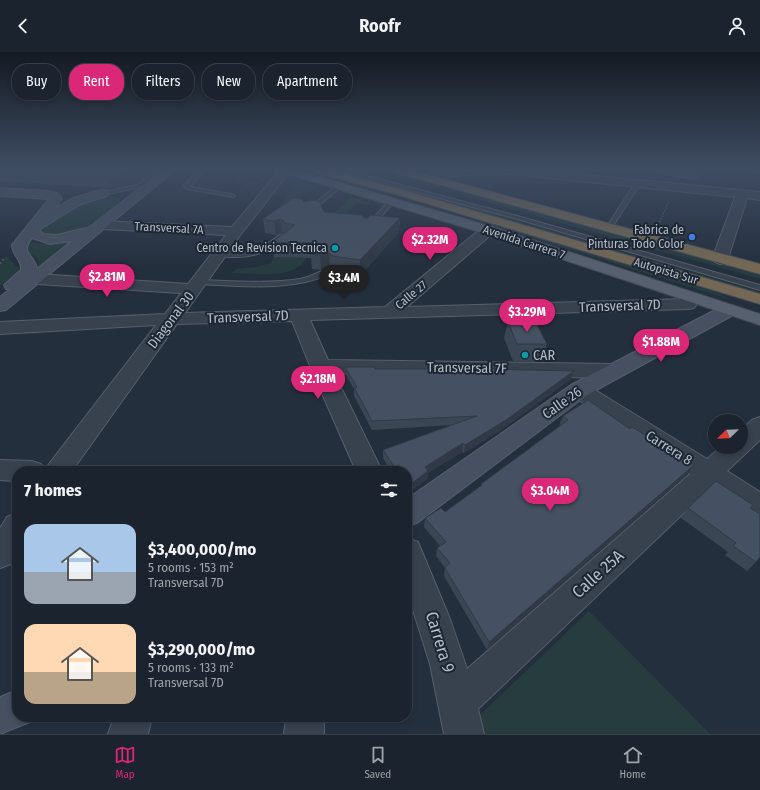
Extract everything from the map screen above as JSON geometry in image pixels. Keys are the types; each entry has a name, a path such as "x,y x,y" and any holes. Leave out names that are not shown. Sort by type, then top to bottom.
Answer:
{"highway":[{"name":"Autopista Sur","path":"432,202 760,299"},
{"name":"Autopista Sur","path":"515,202 760,270"}],"main road":[{"path":"0,306 27,278 26,274 30,266 18,248 22,240 58,202"},
{"path":"31,229 76,202"},
{"name":"Avenida Carrera 7","path":"395,202 488,230 760,320"},
{"path":"0,294 27,278 101,225 128,203"},
{"path":"31,229 38,237 56,240 74,237 101,225"},
{"path":"729,290 760,306"},
{"name":"Calle 26","path":"412,510 579,390 729,310"},
{"path":"0,716 12,711"}],"street":[{"name":"Diagonal 30","path":"62,466 236,231 260,202"},
{"path":"720,258 740,202"},
{"name":"Transversal 7A","path":"101,225 236,231"},
{"name":"Calle 27","path":"389,313 488,230"},
{"path":"27,278 196,286"},
{"name":"Transversal 7D","path":"0,328 172,319 688,304"},
{"path":"299,315 320,366 367,466"},
{"name":"Transversal 7F","path":"320,366 613,371"},
{"name":"Carrera 8","path":"579,390 760,506"},
{"path":"748,437 760,426"},
{"name":"Calle 25A","path":"459,701 729,454"},
{"path":"0,470 12,470"},
{"path":"0,554 12,534"},
{"name":"Carrera 9","path":"412,564 425,594 459,701 464,734"},
{"path":"128,734 132,722"},
{"path":"304,734 305,722"}],"lane":[{"path":"307,213 320,202"},
{"path":"366,229 391,202"},
{"path":"461,202 760,288"},
{"path":"478,202 760,281"},
{"path":"609,228 626,202"},
{"path":"220,254 256,254 265,250 281,236"},
{"path":"196,286 300,282 320,277 329,271"}],"path":[{"path":"651,239 669,202"}],"green space":[{"path":"121,202 121,204 82,232 45,236 39,230 81,203"},
{"path":"283,202 293,202 275,213"},
{"path":"346,202 370,203 366,205 357,203 336,223 325,221"},
{"path":"414,202 431,206 443,210"},
{"path":"448,202 453,202 760,292 760,296"},
{"path":"485,202 502,202 760,274 760,279"},
{"path":"443,210 525,233 716,292 731,300"},
{"path":"73,240 37,269 39,262 36,257 26,251 28,242 41,244"},
{"path":"6,255 20,270 0,286 0,264"},
{"path":"274,257 307,258 299,266 284,273 232,273 236,269 256,267 271,263"},
{"path":"589,611 710,734 483,734 480,715"}],"building":[{"path":"288,202 319,202 324,212 362,215 364,218 368,218 371,215 400,218 360,260 333,256 329,253 320,255 311,254 314,243 272,242 295,225 284,223 284,221 280,219 274,221 263,219"},
{"path":"535,321 547,344 517,344 508,322"},
{"path":"345,367 375,367 375,369 456,369 457,371 488,369 574,371 506,420 465,445 463,443 425,467 428,471 412,483 412,466 394,466 383,450 477,416 372,421 354,387 357,387"},
{"path":"588,400 630,429 632,427 694,465 489,642 445,568 450,563 437,548 446,542 425,518 441,508 445,512 568,420 563,416"},
{"path":"716,481 753,505 750,508 760,514 760,557 756,562 733,546 736,543 688,508"}],"place":[{"name":"Fabrica de Pinturas Todo Color","path":"692,237"},
{"name":"Centro de Revision Tecnica","path":"335,248"},
{"name":"CAR","path":"525,355"}]}
